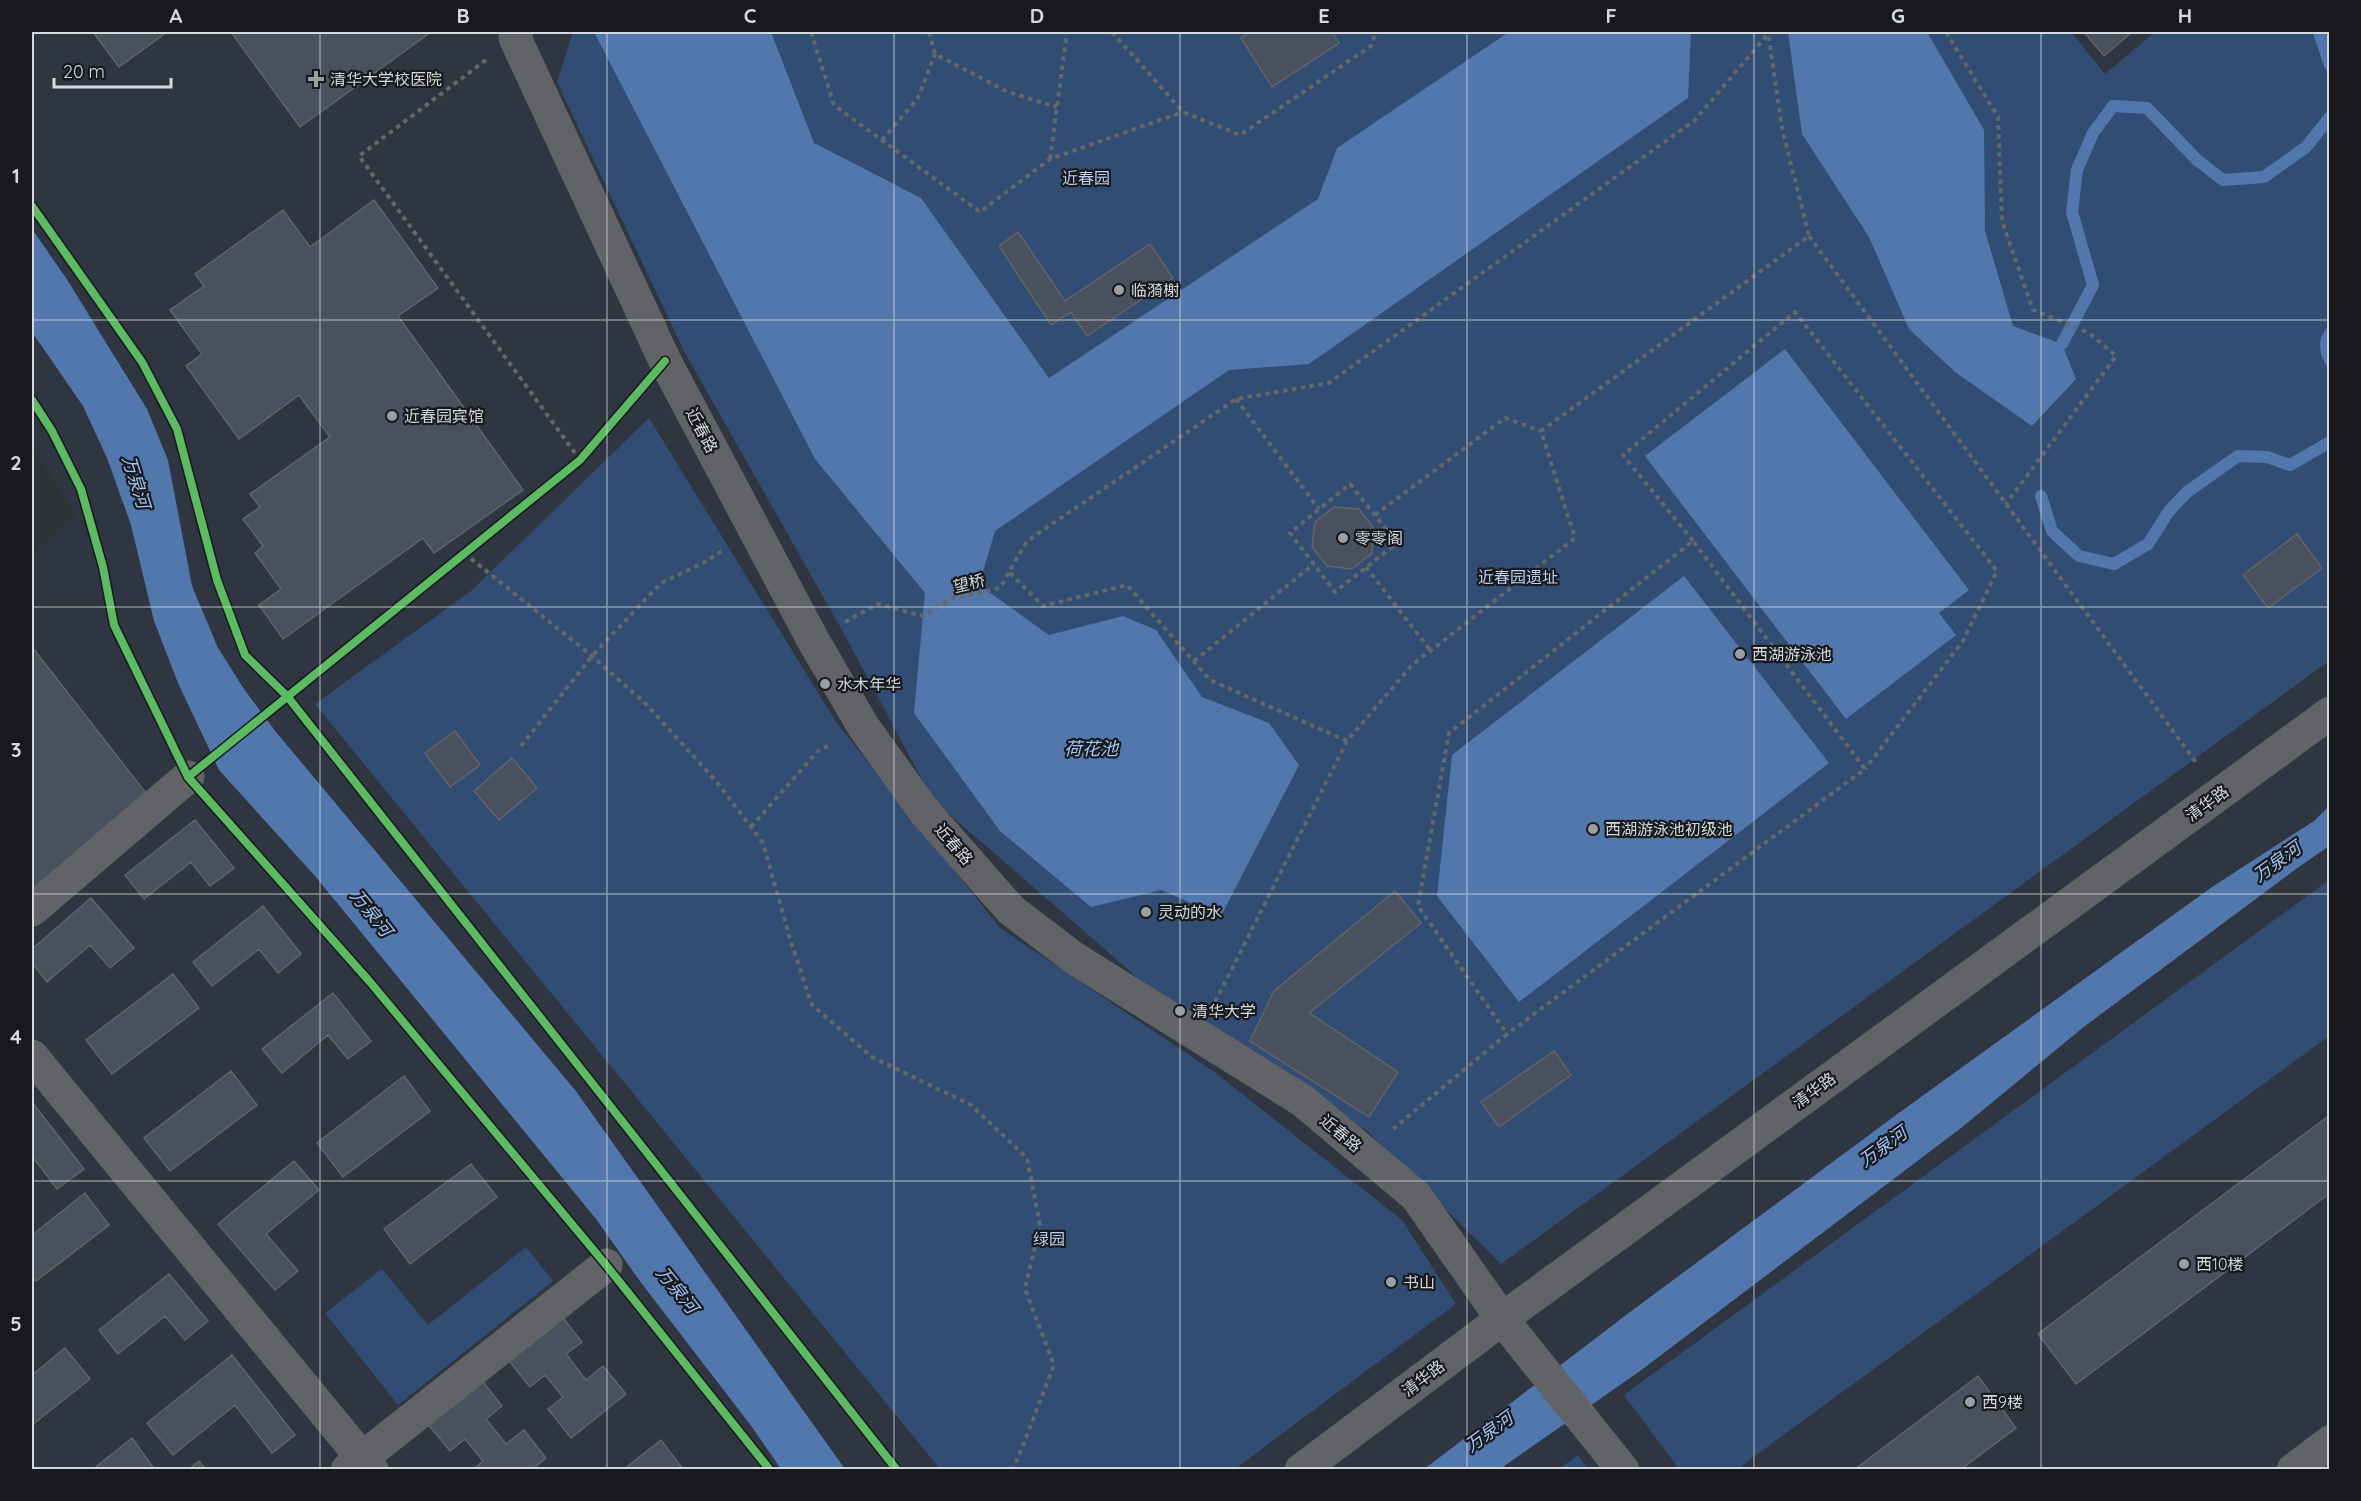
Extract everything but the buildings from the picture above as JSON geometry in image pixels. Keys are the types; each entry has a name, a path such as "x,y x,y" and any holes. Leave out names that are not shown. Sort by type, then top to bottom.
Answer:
{"street":[{"name":"近春路","path":"514,34 664,361 813,640 863,726 924,811 1011,910 1074,958 1303,1101 1416,1196 1502,1319 1623,1470"},
{"name":"清华路","path":"1301,1470 1502,1319 2330,713"},
{"path":"32,910 188,777"},
{"path":"32,1056 361,1465 606,1265"},
{"path":"2293,1470 2330,1442"}],"path":[{"path":"811,32 834,105 980,212 1050,159 1183,112"},
{"path":"882,140 918,98 935,54 929,32"},
{"path":"1050,159 1067,32"},
{"path":"1112,32 1183,112 1240,135 1371,46 1376,32"},
{"path":"1946,32 1998,117 2002,221 2033,310 2089,333 2116,356 2006,504"},
{"path":"1768,33 1782,128 1809,236 2199,765"},
{"path":"1347,741 1210,680 1127,585 1043,606 1009,572 1027,541 1236,399 1329,383 1695,120 1768,33"},
{"path":"514,34 359,156 580,460"},
{"path":"935,54 1008,92 1057,107"},
{"path":"1541,431 1809,236"},
{"path":"1365,1153 1507,1034 1865,769 1963,641 1997,571 1795,312 1623,454 1693,541 1865,769"},
{"path":"1236,399 1319,509"},
{"path":"1375,514 1505,418 1541,431"},
{"path":"1198,1036 1347,741 1411,666 1575,538 1541,431"},
{"path":"571,467 587,451"},
{"path":"1350,484 1375,514 1397,543 1335,592 1290,533 1350,484"},
{"path":"521,746 592,656 661,583 704,562 755,530"},
{"path":"1507,1034 1418,906 1449,733 1693,541"},
{"path":"454,561 473,546"},
{"path":"464,554 592,656 645,704 716,781 751,826 763,843 790,939 812,1005 872,1057 971,1105 1027,1158 1040,1225 1025,1289 1054,1365 1015,1466 1011,1470"},
{"path":"1194,661 1314,564"},
{"path":"1366,567 1430,650"},
{"path":"751,826 818,751 863,726"}],"shaded area":[{"name":"清华大学","path":"32,32 2329,32 2329,1469 32,1469 32,553 76,514 32,448"}],"green space":[{"name":"近春园遗址","path":"573,32 2071,32 2105,74 2155,32 2329,32 2329,661 1501,1264 1367,1131 1139,979 933,800 842,630 684,351 557,82"},
{"name":"绿园","path":"649,418 836,722 1000,928 1213,1071 1402,1220 1456,1304 1235,1469 940,1469 315,704 471,591"},
{"path":"2329,880 2329,1036 1737,1469 1679,1469 1624,1395"},
{"path":"526,1247 553,1281 398,1405 325,1313 382,1269 428,1325"},
{"path":"1578,1455 1588,1469 1559,1469"}],"water":[{"name":"荷花池","path":"594,32 771,32 814,143 921,198 1049,378 1318,199 1337,148 1509,32 1691,32 1688,98 1309,364 1229,370 995,531 979,585 1049,635 1123,616 1156,630 1202,697 1269,723 1299,765 1221,916 1161,890 1091,907 1000,831 914,713 925,593 815,459"},
{"path":"1788,32 1927,32 1984,130 1985,231 2013,326 2062,344 2076,379 2032,426 1955,372 1909,329 1869,237 1802,134"},
{"name":"万泉河","path":"32,229 66,278 147,409 168,460 192,586 218,648 244,689 276,732 575,1090 845,1469 781,1469 596,1219 315,876 219,770 178,683 154,621 131,525 107,458 83,406 32,332"},
{"path":"2329,327 2329,369 2321,353 2320,342"},
{"name":"西湖游泳池","path":"1785,349 1969,590 1939,613 1956,635 1846,719 1645,456"},
{"name":"西湖游泳池初级池","path":"1684,576 1829,763 1519,1002 1437,896 1452,755"},
{"name":"万泉河","path":"2329,806 2329,846 2085,1026 1961,1128 1640,1371 1500,1469 1423,1470 1630,1312 1896,1115 2212,887 2314,821"}],"waterway":[{"path":"2319,32 2330,65"},
{"path":"2062,344 2093,285 2072,212 2077,170 2093,133 2113,106 2147,108 2197,160 2223,180 2264,177 2306,147 2330,117"},
{"path":"2041,496 2052,531 2079,556 2114,564 2148,544 2169,511 2187,492 2238,456 2267,457 2290,465 2330,442"}],"cycle path":[{"path":"32,206 142,362 177,429 217,580 245,655 287,696 897,1470"},
{"path":"188,777 580,460 665,361"},
{"path":"32,400 52,431 81,489 103,567 114,625 188,777 370,982 606,1265 770,1470"}],"place":[{"name":"清华大学校医院","path":"316,79"},
{"name":"临漪榭","path":"1119,290"},
{"name":"近春园宾馆","path":"392,416"},
{"name":"零零阁","path":"1343,538"},
{"name":"西湖游泳池","path":"1740,654"},
{"name":"水木年华","path":"825,684"},
{"name":"西湖游泳池初级池","path":"1593,829"},
{"name":"灵动的水","path":"1146,912"},
{"name":"清华大学","path":"1180,1011"},
{"name":"西10楼","path":"2184,1264"},
{"name":"书山","path":"1391,1282"},
{"name":"西9楼","path":"1970,1402"}],"park label":[{"name":"近春园","path":"1086,178"}]}
